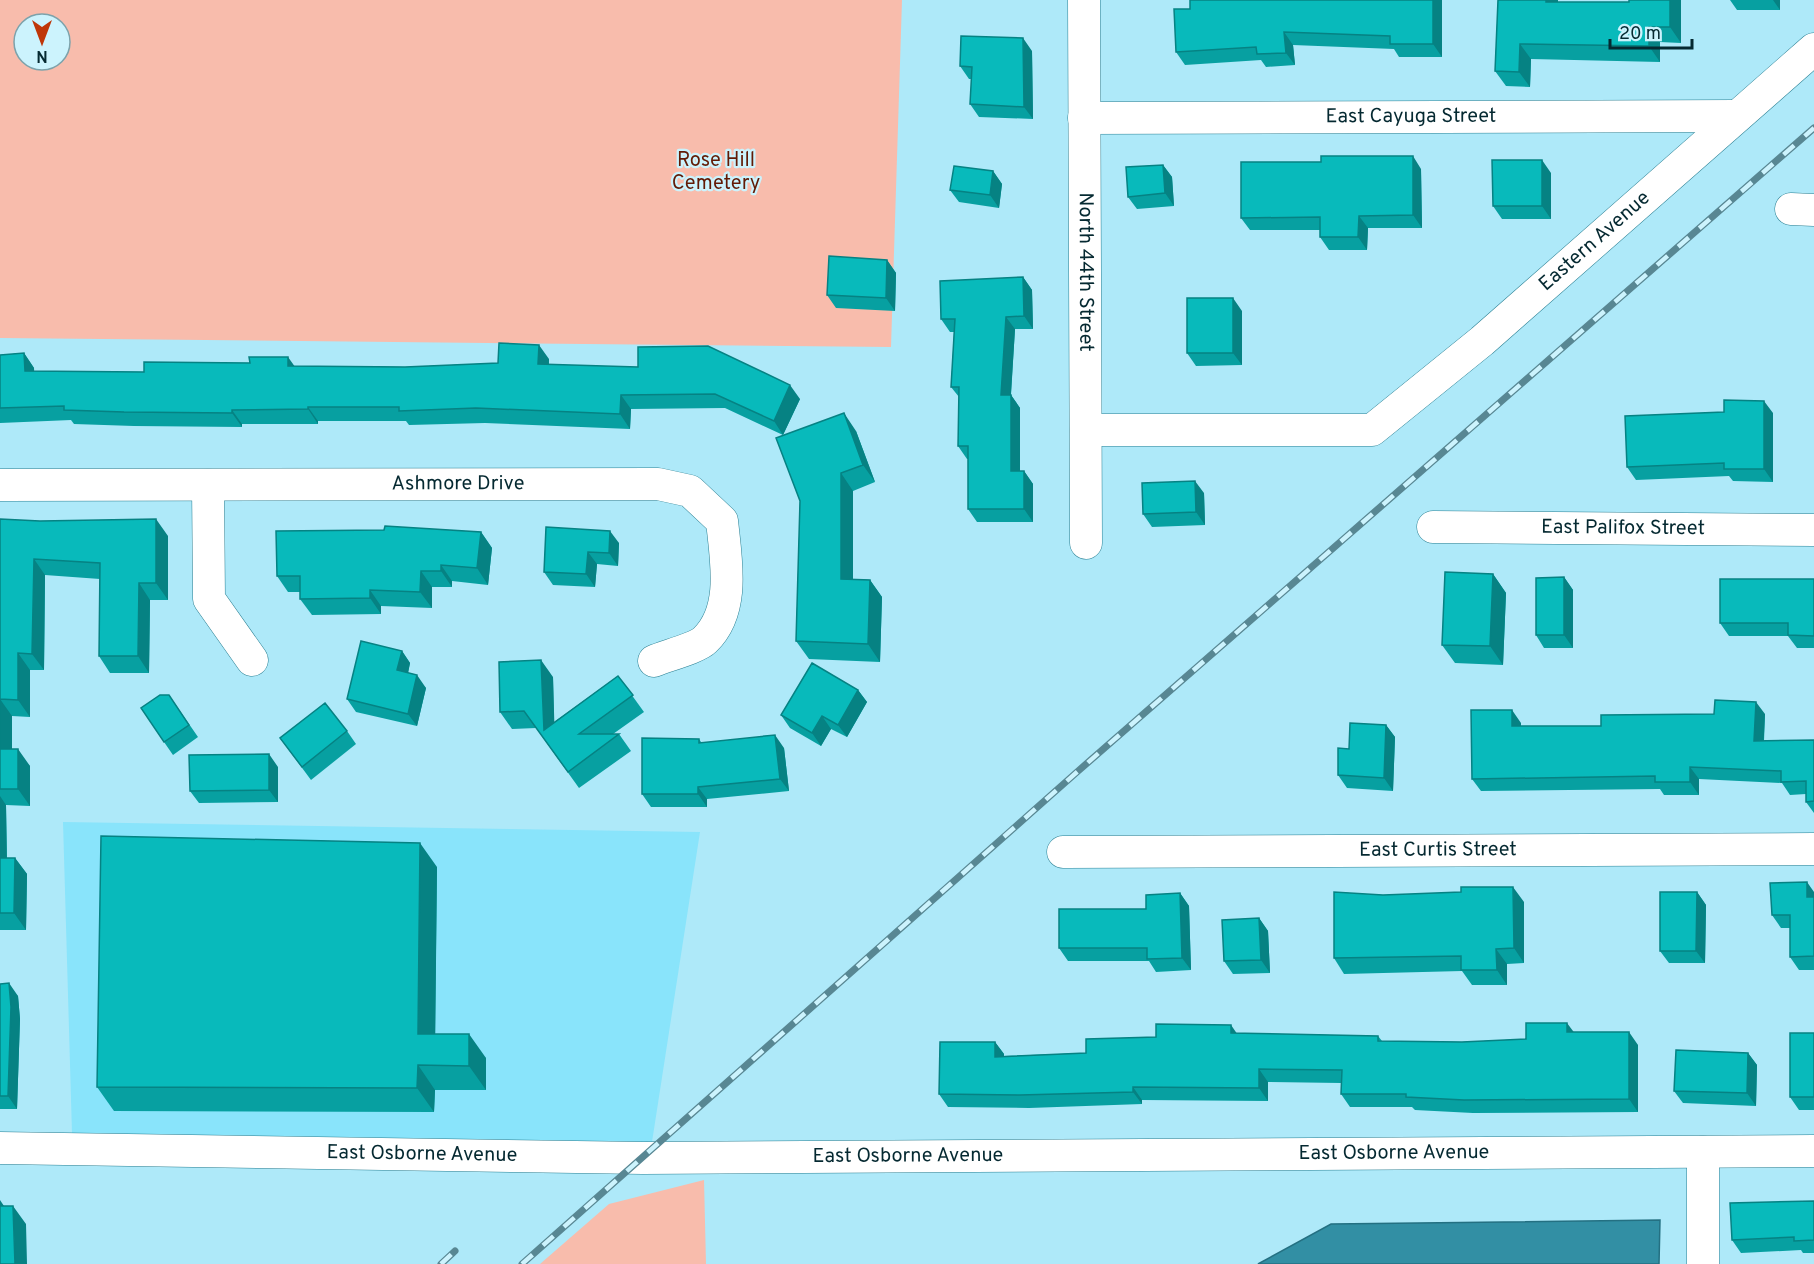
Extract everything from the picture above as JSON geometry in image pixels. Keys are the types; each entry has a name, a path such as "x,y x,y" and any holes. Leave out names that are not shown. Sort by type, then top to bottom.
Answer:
{"street":[{"name":"North 44th Street","path":"1084,0 1086,543"},
{"name":"Eastern Avenue","path":"1086,430 1372,430 1482,340 1814,49"},
{"name":"East Cayuga Street","path":"1084,118 1737,116"},
{"name":"Ashmore Drive","path":"0,485 658,484 690,490 722,521 727,564 725,608 704,641 654,661"},
{"path":"208,486 209,599 252,660"},
{"name":"East Palifox Street","path":"1433,527 1814,530"},
{"name":"East Curtis Street","path":"1063,852 1814,849"},
{"name":"East Osborne Avenue","path":"0,1148 643,1158 1814,1151"},
{"path":"1703,1152 1703,1264"}],"shaded area":[{"path":"63,822 700,832 652,1142 72,1133"},
{"path":"1660,1220 1659,1264 1258,1264 1331,1224"}],"green space":[{"name":"Rose Hill Cemetery","path":"0,0 902,0 891,347 0,338"},
{"path":"704,1180 706,1264 540,1264 609,1204"}],"building":[{"path":"1190,0 1433,0 1433,44 1390,44 1390,36 1284,32 1286,53 1257,54 1256,47 1176,52 1174,9 1190,9"},
{"path":"1498,0 1629,2 1629,0 1670,0 1670,27 1649,27 1649,46 1520,44 1519,72 1495,71"},
{"path":"961,36 1023,38 1024,107 970,104 972,67 960,66"},
{"path":"1321,156 1413,156 1413,215 1359,216 1358,237 1320,237 1320,217 1241,218 1241,162 1321,162"},
{"path":"1492,160 1542,160 1542,206 1493,206"},
{"path":"1163,165 1165,193 1128,197 1126,167"},
{"path":"954,166 993,171 990,195 950,190"},
{"path":"829,256 887,260 886,298 827,295"},
{"path":"1023,277 1024,316 1006,317 1001,395 1011,395 1011,471 1024,471 1024,509 968,509 968,446 958,446 959,387 951,387 955,319 941,319 940,281"},
{"path":"1187,298 1233,298 1233,353 1187,353"},
{"path":"499,343 539,345 538,364 638,367 638,347 708,346 790,385 774,421 715,394 621,395 620,414 476,408 399,411 399,407 308,407 308,409 232,410 232,413 64,410 64,406 0,408 0,355 24,353 25,371 144,372 144,362 250,363 249,357 288,357 288,366 405,367 498,363"},
{"path":"1724,400 1764,401 1764,469 1724,469 1724,463 1627,467 1625,416 1724,412"},
{"path":"844,413 863,465 841,473 841,579 870,580 868,644 796,641 800,501 776,438"},
{"path":"1195,481 1196,512 1143,514 1142,483"},
{"path":"0,519 40,521 156,519 156,583 139,583 138,656 99,656 100,563 34,559 32,654 18,653 18,700 0,699"},
{"path":"385,526 481,532 477,568 441,565 441,571 421,571 420,592 370,590 370,598 300,599 300,576 277,576 276,531 384,530"},
{"path":"546,527 610,531 609,553 588,552 586,574 544,572"},
{"path":"1445,572 1493,574 1490,646 1442,645"},
{"path":"1564,577 1564,635 1536,635 1536,578"},
{"path":"1720,579 1814,579 1814,636 1788,635 1788,623 1720,623"},
{"path":"361,641 402,651 397,670 417,675 408,714 347,699"},
{"path":"541,660 544,730 618,676 633,695 579,734 619,734 568,772 524,711 500,712 499,662"},
{"path":"812,663 858,690 838,725 822,716 812,733 781,715"},
{"path":"160,695 169,695 189,725 164,742 141,708"},
{"path":"1715,700 1756,702 1754,741 1814,740 1814,801 1806,802 1806,781 1781,782 1781,771 1690,767 1690,782 1655,782 1655,776 1472,779 1471,710 1512,710 1512,726 1601,726 1601,715 1714,714"},
{"path":"325,703 347,731 302,767 280,738"},
{"path":"1350,723 1386,725 1384,778 1338,775 1338,748 1349,749"},
{"path":"775,735 780,779 698,787 698,794 642,794 642,738 699,739 699,743"},
{"path":"0,749 18,749 18,789 0,789"},
{"path":"269,754 269,790 190,791 189,755"},
{"path":"101,836 420,843 418,1034 469,1034 469,1066 418,1065 417,1088 97,1087"},
{"path":"0,858 15,858 14,913 0,913"},
{"path":"1807,882 1807,897 1814,897 1814,956 1790,957 1790,915 1772,915 1770,883"},
{"path":"1461,887 1513,887 1514,948 1496,949 1497,970 1461,970 1461,956 1334,958 1334,892 1383,895 1461,892"},
{"path":"1660,892 1697,892 1696,951 1660,951"},
{"path":"1180,893 1182,958 1147,959 1147,948 1059,948 1059,909 1146,909 1146,895"},
{"path":"1259,918 1261,960 1224,961 1222,920"},
{"path":"9,983 11,1007 8,1096 0,1096 0,984"},
{"path":"1526,1023 1567,1023 1567,1032 1629,1032 1629,1099 1464,1100 1406,1097 1406,1094 1341,1094 1342,1070 1259,1069 1259,1088 1133,1087 1133,1092 1020,1095 939,1094 940,1042 995,1042 995,1057 1086,1053 1086,1039 1156,1037 1156,1024 1231,1025 1231,1033 1378,1036 1378,1041 1462,1042 1526,1039"},
{"path":"1790,1033 1814,1033 1814,1097 1790,1097"},
{"path":"1676,1050 1748,1053 1747,1093 1674,1091"},
{"path":"1814,1201 1814,1240 1794,1241 1794,1237 1732,1240 1730,1203"},
{"path":"0,1206 13,1206 15,1264 0,1264"}],"railway":[{"path":"522,1264 1077,772 1814,128"},
{"path":"441,1264 455,1251"}]}
